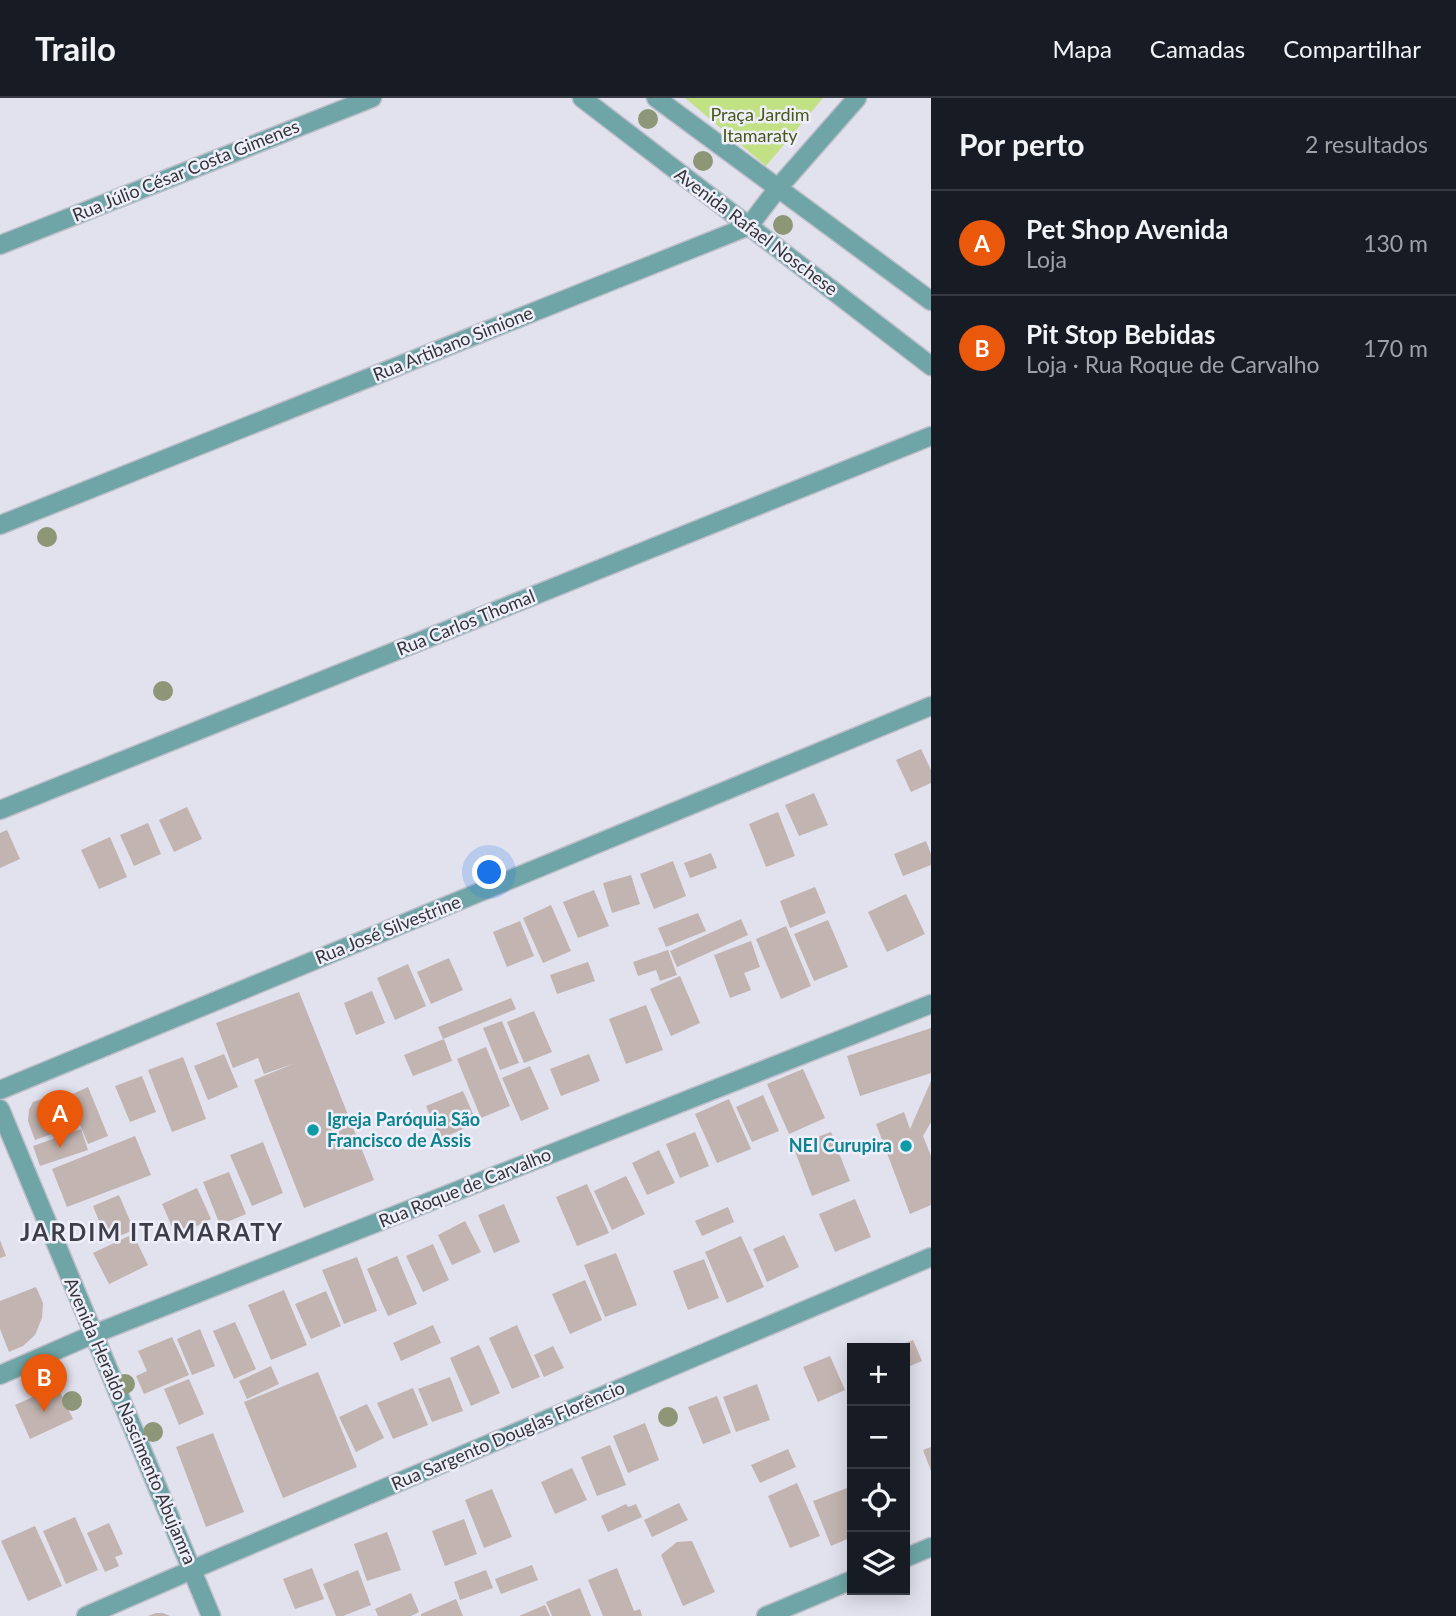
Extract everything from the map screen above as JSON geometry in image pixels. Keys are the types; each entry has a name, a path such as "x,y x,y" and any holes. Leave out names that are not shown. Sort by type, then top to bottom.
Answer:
{"street":[{"name":"Rua Júlio César Costa Gimenes","path":"0,245 372,98"},
{"name":"Avenida Rafael Noschese","path":"582,98 931,366"},
{"path":"656,98 931,301"},
{"path":"749,226 778,188 857,98"},
{"name":"Rua Artibano Simione","path":"0,524 749,226"},
{"name":"Rua Carlos Thomal","path":"0,810 931,436"},
{"name":"Rua José Silvestrine","path":"0,1090 931,706"},
{"name":"Rua Roque de Carvalho","path":"0,1375 94,1334 931,1004"},
{"name":"Avenida Heraldo Nascimento Abujamra","path":"0,1109 211,1616"},
{"name":"Rua Sargento Douglas Florêncio","path":"86,1616 931,1257"},
{"path":"910,1556 931,1547"},
{"path":"766,1616 847,1582"}],"green space":[{"name":"Praça Jardim Itamaraty","path":"685,98 823,98 766,166"}],"building":[{"path":"921,749 931,770 931,783 911,792 896,760"},
{"path":"814,793 828,825 799,836 785,805"},
{"path":"187,807 202,839 174,852 159,820"},
{"path":"778,812 795,856 766,867 749,824"},
{"path":"148,823 161,854 134,866 120,835"},
{"path":"7,830 20,859 0,868 0,833"},
{"path":"110,837 127,877 99,889 81,850"},
{"path":"926,841 931,854 931,865 903,876 894,854"},
{"path":"711,853 717,868 690,878 684,863"},
{"path":"673,861 686,896 654,909 640,874"},
{"path":"631,875 640,904 612,913 603,883"},
{"path":"815,887 826,913 790,928 780,901"},
{"path":"594,890 609,926 578,938 563,902"},
{"path":"906,894 925,934 887,952 868,912"},
{"path":"551,905 571,951 543,963 523,918"},
{"path":"698,913 706,931 666,947 658,928"},
{"path":"741,919 748,935 677,967 670,951"},
{"path":"828,920 848,967 814,981 794,934"},
{"path":"520,921 534,956 507,967 493,932"},
{"path":"786,926 811,986 781,999 756,939"},
{"path":"751,941 760,967 744,973 751,990 730,998 714,955"},
{"path":"668,950 677,975 660,981 656,970 638,976 633,962"},
{"path":"449,958 463,990 431,1004 417,972"},
{"path":"588,962 595,981 557,994 550,975"},
{"path":"408,964 426,1006 395,1020 377,978"},
{"path":"680,976 700,1023 671,1036 650,989"},
{"path":"372,991 385,1023 356,1035 344,1003"},
{"name":"Igreja Paróquia São Francisco de Assis","path":"299,992 374,1180 304,1208 254,1080 295,1063 264,1074 258,1058 233,1068 216,1023"},
{"path":"511,998 516,1009 443,1039 438,1027"},
{"path":"646,1005 663,1050 626,1064 609,1019"},
{"path":"534,1011 552,1052 524,1063 507,1022"},
{"path":"502,1021 519,1063 500,1070 483,1028"},
{"name":"NEI Curupira","path":"931,1028 931,1073 860,1096 847,1056"},
{"path":"444,1039 452,1061 413,1076 404,1055"},
{"path":"486,1047 510,1106 481,1118 457,1059"},
{"path":"224,1054 238,1087 208,1100 194,1066"},
{"path":"589,1054 600,1081 561,1096 550,1069"},
{"path":"183,1057 206,1119 172,1132 148,1070"},
{"path":"530,1066 549,1109 521,1121 502,1078"},
{"path":"803,1069 825,1118 789,1134 767,1084"},
{"path":"142,1076 156,1112 130,1122 115,1086"},
{"name":"NEI Curupira","path":"931,1081 931,1122 923,1136 931,1156 931,1205 910,1214 876,1124 904,1112 910,1129"},
{"path":"88,1087 108,1136 88,1144 68,1096"},
{"path":"463,1091 477,1123 440,1139 426,1106"},
{"path":"59,1093 71,1127 35,1140 28,1121 33,1102"},
{"path":"763,1095 779,1131 752,1142 736,1107"},
{"path":"729,1099 751,1149 717,1163 695,1114"},
{"path":"81,1129 88,1150 40,1166 33,1146"},
{"path":"695,1132 709,1166 680,1178 666,1144"},
{"path":"831,1132 850,1181 812,1196 793,1146"},
{"path":"135,1136 151,1175 67,1207 52,1169"},
{"path":"263,1142 283,1193 252,1206 230,1155"},
{"path":"659,1150 675,1183 647,1195 632,1163"},
{"path":"229,1172 246,1214 220,1225 203,1182"},
{"path":"626,1176 645,1214 612,1230 594,1191"},
{"path":"587,1184 609,1233 577,1246 556,1197"},
{"path":"197,1188 211,1219 176,1236 162,1204"},
{"path":"119,1195 134,1230 107,1241 93,1206"},
{"path":"855,1199 871,1237 835,1252 819,1214"},
{"path":"504,1204 520,1242 494,1253 478,1215"},
{"path":"728,1207 734,1222 702,1236 695,1221"},
{"path":"465,1221 481,1252 452,1265 438,1235"},
{"path":"133,1234 148,1265 109,1284 93,1253"},
{"path":"784,1235 799,1267 767,1282 753,1249"},
{"path":"741,1236 764,1287 727,1303 705,1252"},
{"path":"0,1240 6,1256 0,1258"},
{"path":"433,1244 449,1280 423,1292 406,1256"},
{"path":"616,1253 637,1305 605,1317 584,1265"},
{"path":"397,1256 417,1304 388,1316 367,1269"},
{"path":"357,1257 377,1311 344,1324 322,1270"},
{"path":"704,1259 719,1298 688,1310 673,1271"},
{"path":"585,1280 602,1320 570,1334 552,1294"},
{"path":"36,1287 43,1303 42,1318 35,1335 23,1346 9,1352 0,1329 0,1301"},
{"path":"284,1290 307,1345 271,1360 248,1305"},
{"path":"326,1291 341,1326 311,1339 295,1304"},
{"path":"235,1322 256,1369 234,1379 213,1331"},
{"path":"433,1325 441,1343 401,1361 393,1343"},
{"path":"517,1325 540,1377 512,1389 489,1338"},
{"path":"200,1329 215,1366 192,1375 177,1339"},
{"path":"172,1337 189,1375 144,1394 136,1376 147,1371 138,1351"},
{"path":"913,1340 922,1361 910,1366 910,1343 906,1343"},
{"path":"479,1345 500,1393 471,1406 450,1358"},
{"path":"553,1346 564,1368 544,1377 534,1355"},
{"path":"830,1356 845,1390 818,1402 803,1367"},
{"path":"271,1366 279,1384 247,1399 239,1381"},
{"path":"318,1372 357,1467 283,1498 244,1402"},
{"path":"450,1377 463,1411 432,1422 418,1389"},
{"path":"189,1379 204,1414 179,1425 164,1389"},
{"path":"757,1384 770,1420 736,1432 723,1397"},
{"path":"57,1386 73,1419 30,1439 15,1405"},
{"path":"413,1388 428,1425 393,1439 377,1403"},
{"path":"717,1396 731,1433 703,1444 688,1407"},
{"path":"367,1404 384,1438 356,1452 339,1417"},
{"path":"645,1423 659,1460 628,1473 613,1436"},
{"path":"213,1433 244,1512 206,1527 176,1447"},
{"path":"610,1445 626,1485 597,1496 581,1457"},
{"path":"931,1447 931,1471 923,1450"},
{"path":"788,1449 796,1467 760,1483 751,1465"},
{"path":"572,1468 587,1500 555,1514 541,1482"},
{"path":"797,1483 820,1536 790,1548 768,1496"},
{"path":"847,1488 847,1539 831,1546 813,1501"},
{"path":"492,1489 512,1537 484,1548 465,1500"},
{"path":"679,1503 688,1520 652,1537 644,1520"},
{"path":"626,1504 628,1507 636,1504 642,1517 608,1532 601,1516"},
{"path":"75,1517 98,1570 66,1584 43,1531"},
{"path":"464,1519 477,1554 445,1566 432,1531"},
{"path":"109,1523 123,1554 115,1557 119,1566 105,1572 87,1533"},
{"path":"35,1526 62,1586 28,1601 1,1541"},
{"path":"387,1532 401,1570 367,1581 354,1544"},
{"path":"692,1541 715,1592 683,1606 661,1555 677,1542"},
{"path":"532,1565 538,1580 501,1594 495,1579"},
{"path":"312,1568 324,1599 295,1609 283,1579"},
{"path":"617,1568 634,1611 640,1609 642,1616 603,1616 588,1580"},
{"path":"358,1570 371,1605 336,1616 323,1584"},
{"path":"486,1570 493,1588 460,1600 454,1582"},
{"path":"580,1588 591,1616 552,1616 546,1602"},
{"path":"411,1593 419,1612 411,1616 378,1616 375,1609"},
{"path":"456,1599 463,1616 421,1616 421,1614"},
{"path":"545,1605 550,1616 519,1616"},
{"path":"163,1613 170,1616 148,1616"}],"place":[{"name":"Igreja Paróquia São Francisco de Assis","path":"313,1130"},
{"name":"NEI Curupira","path":"906,1146"},
{"name":"Pet Shop Avenida","path":"60,1148"},
{"name":"Pit Stop Bebidas","path":"44,1412"}],"district":[{"name":"JARDIM ITAMARATY","path":"152,1233"}]}
